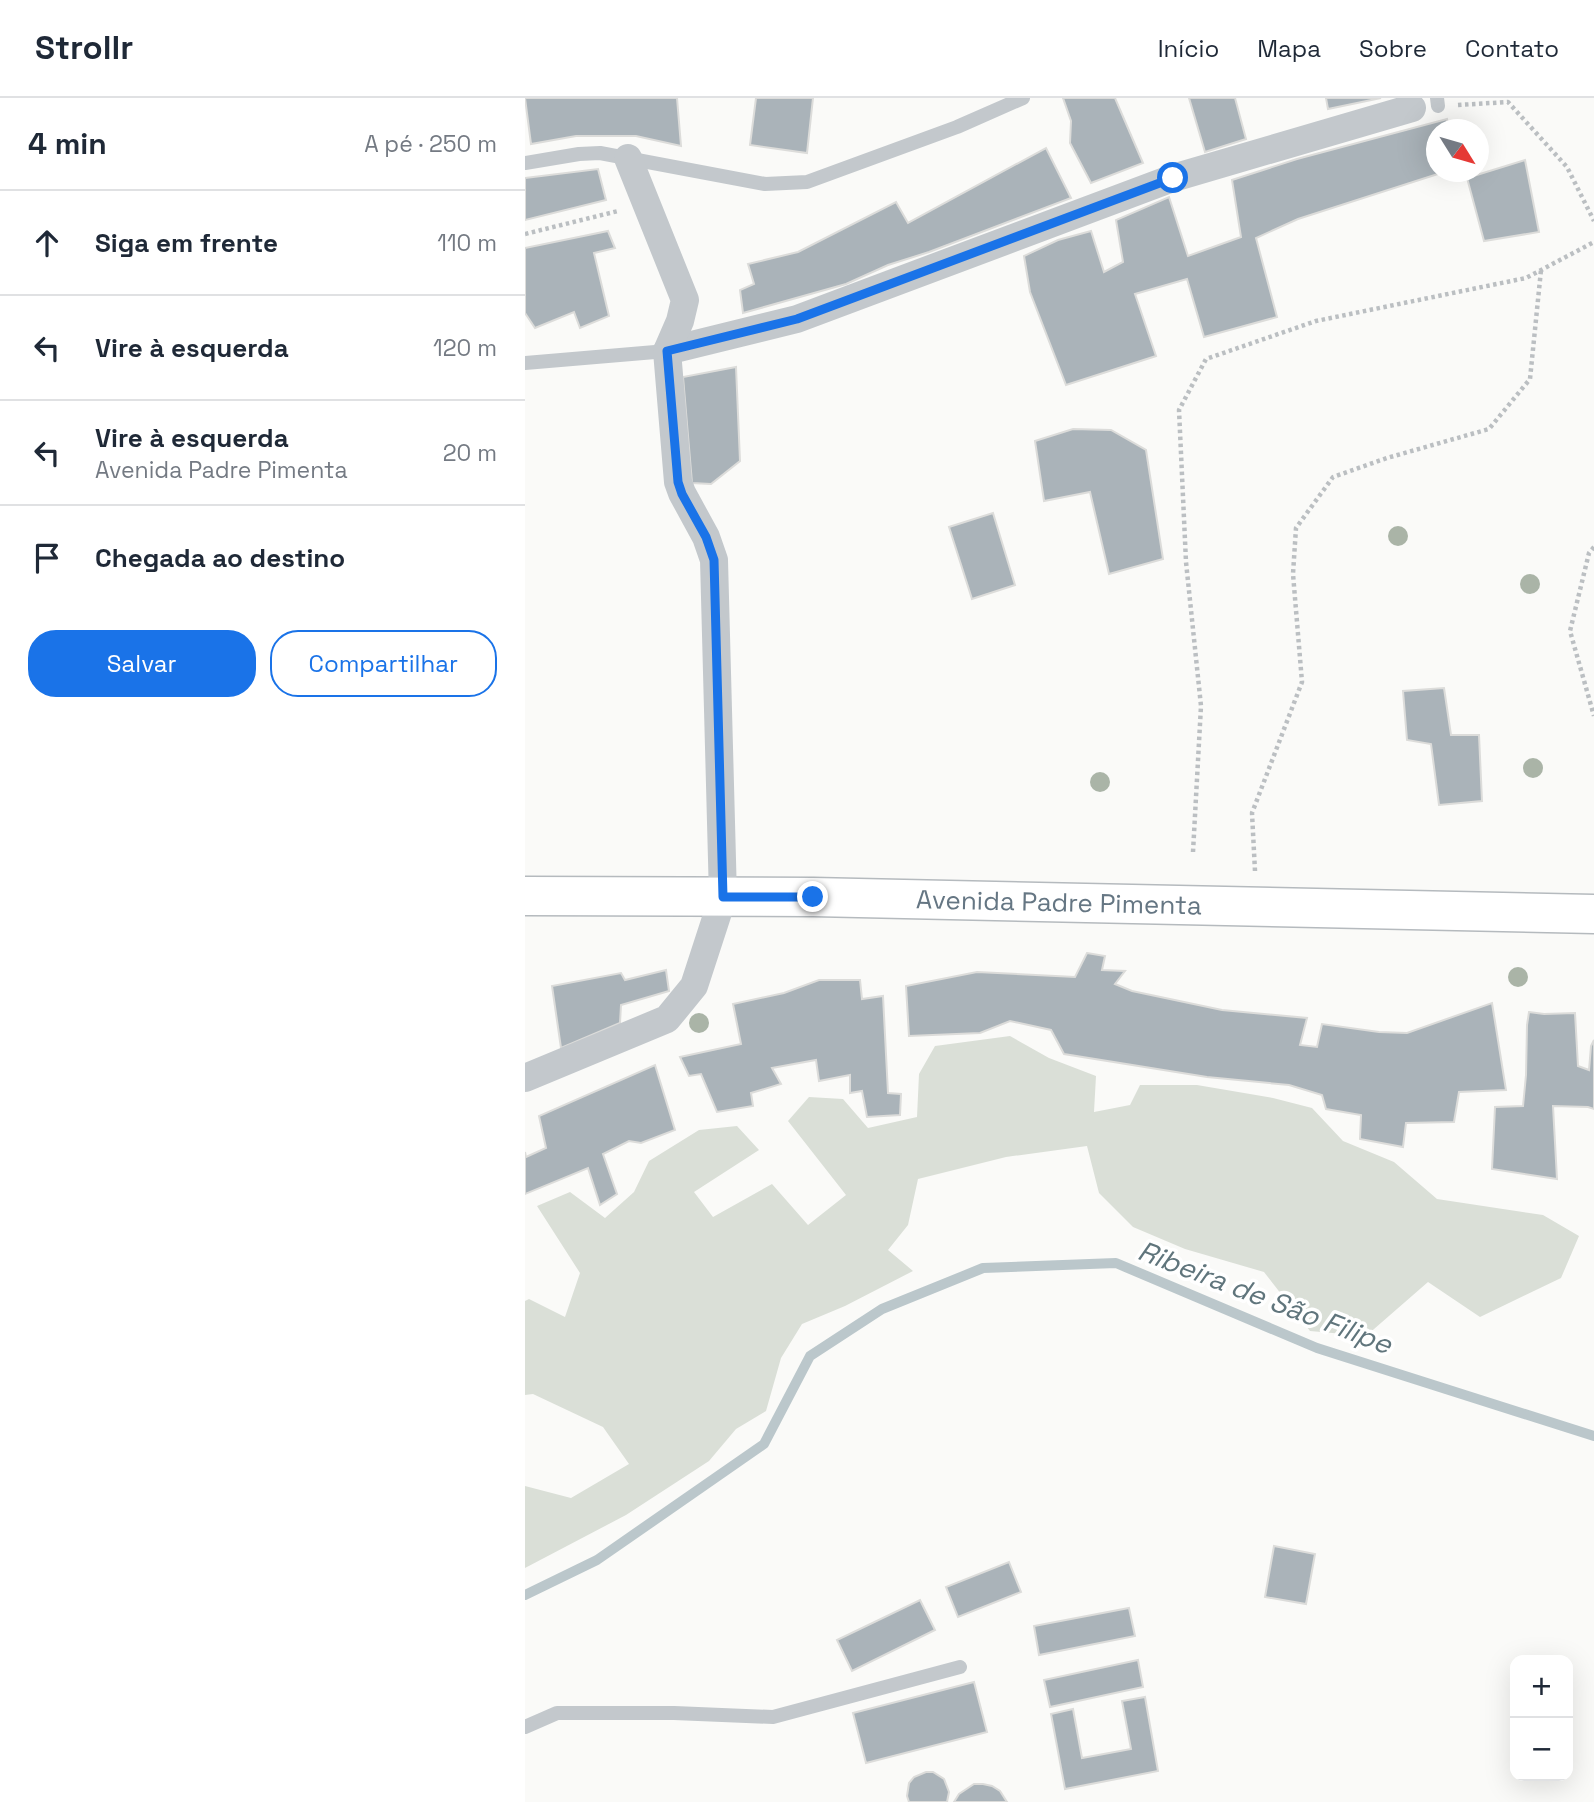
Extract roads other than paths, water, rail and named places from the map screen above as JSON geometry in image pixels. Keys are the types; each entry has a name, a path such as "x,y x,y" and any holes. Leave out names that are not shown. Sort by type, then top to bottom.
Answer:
{"main road":[{"name":"Avenida Padre Pimenta","path":"525,896 826,897 1594,914"}],"street":[{"path":"667,351 797,319 1173,178 1429,104"},
{"path":"525,1078 667,1019 694,986 723,897 714,560 706,537 678,482 667,351 680,321 685,300 628,158"}],"lane":[{"path":"525,163 600,153 765,184 807,181 957,127 1023,98"},
{"path":"525,363 667,351"},
{"path":"525,1727 557,1713 674,1713 773,1717 960,1667"}],"waterway":[{"name":"Ribeira de São Filipe","path":"525,1595 597,1560 764,1444 810,1356 882,1309 983,1268 1116,1263 1317,1348 1594,1436"}]}
